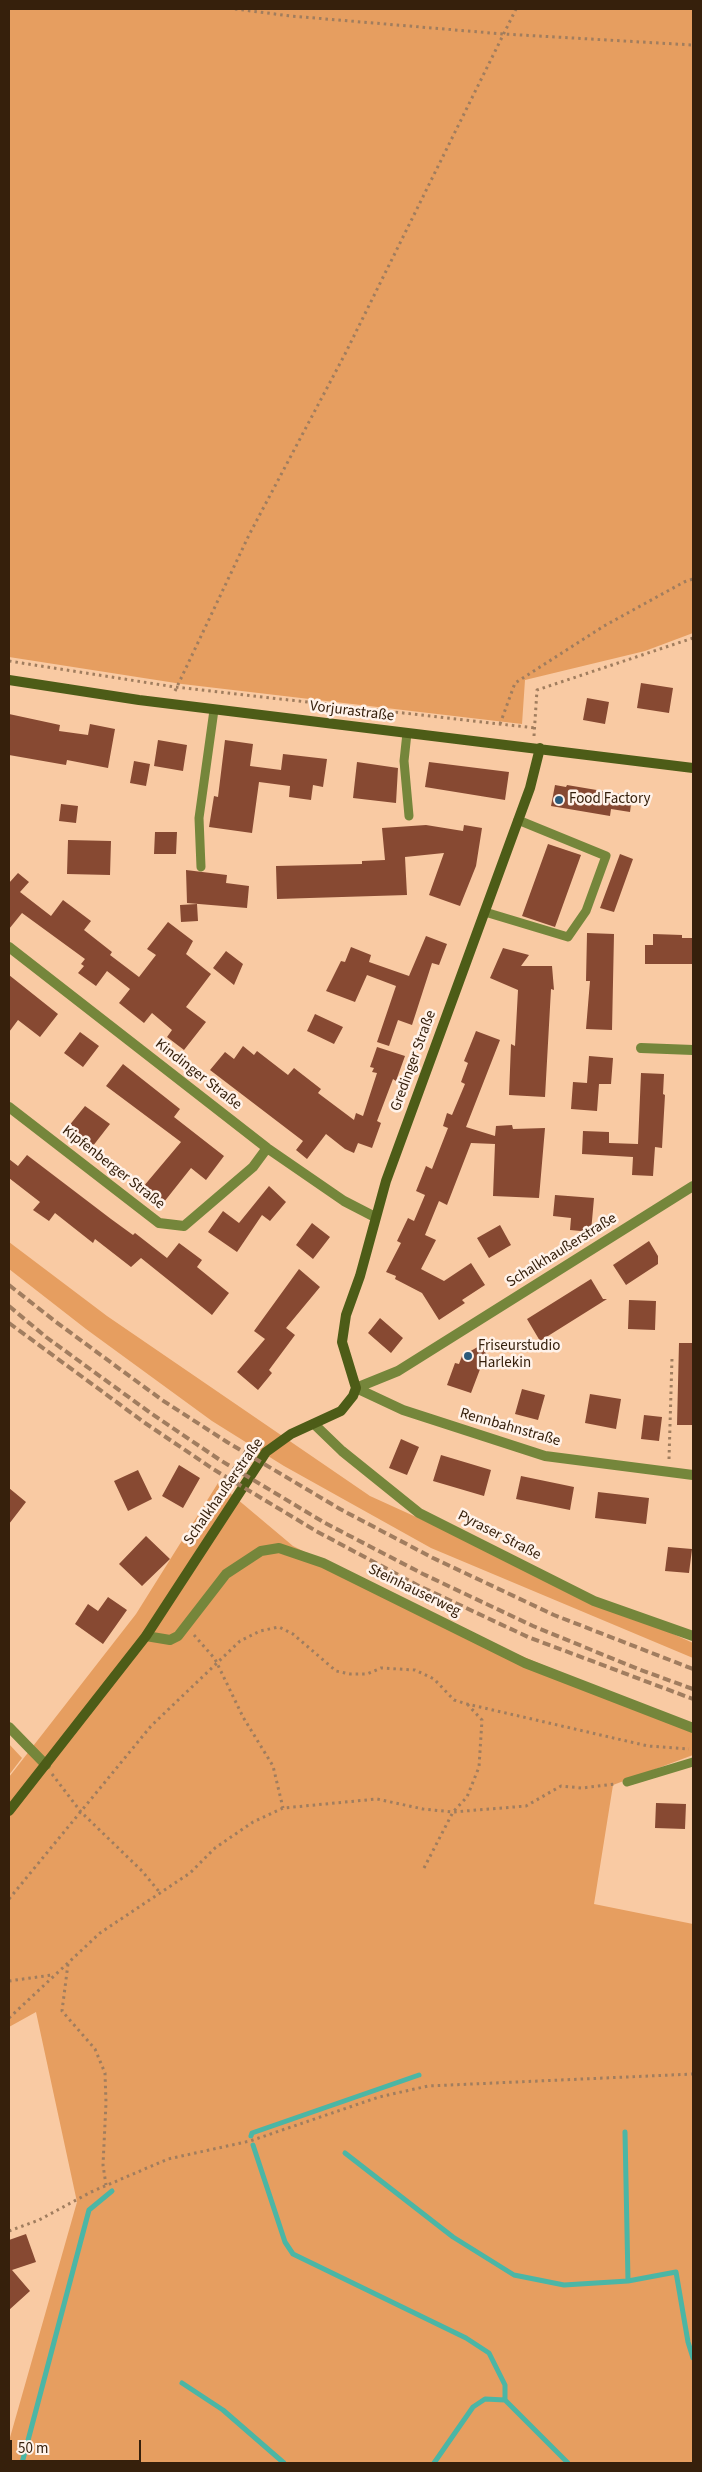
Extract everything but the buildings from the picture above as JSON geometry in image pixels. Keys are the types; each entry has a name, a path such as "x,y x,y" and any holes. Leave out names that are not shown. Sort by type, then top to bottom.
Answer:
{"main road":[{"name":"Vorjurastraße","path":"9,680 214,710 693,768"},
{"name":"Gredinger Straße","path":"356,1388 346,1361 342,1342 342,1330 360,1276 386,1181 534,777 536,748"},
{"name":"Schalkhaußerstraße","path":"9,1811 146,1636 266,1452 279,1442 341,1411 350,1402 356,1388"}],"street":[{"name":"Kindinger Straße","path":"9,948 267,1148 344,1201 375,1217"},
{"path":"641,1048 693,1050"},
{"name":"Kipfenberger Straße","path":"9,1106 159,1224 184,1226 252,1167 267,1148"},
{"name":"Schalkhaußerstraße","path":"356,1388 398,1371 693,1186"},
{"name":"Rennbahnstraße","path":"356,1388 403,1410 545,1456 693,1475"},
{"name":"Pyraser Straße","path":"314,1424 342,1451 419,1513 594,1601 693,1636"},
{"name":"Steinhauserweg","path":"146,1636 170,1640 186,1628 226,1574 261,1551 279,1548 323,1563 525,1663 693,1728"},
{"path":"9,1727 46,1765"}],"lane":[{"path":"201,866 199,818 214,710"},
{"path":"406,733 404,761 409,816"},
{"path":"484,912 568,937 586,911 600,874 606,856 518,820"},
{"path":"627,1782 693,1762"}],"path":[{"path":"235,9 291,16 503,34 693,44"},
{"path":"173,704 175,687 249,535 345,354 516,9"},
{"path":"500,724 515,683 604,626 684,582 693,579"},
{"path":"536,748 537,690 693,638"},
{"path":"9,661 175,687 535,728"},
{"path":"668,1472 672,1358"},
{"path":"186,1628 216,1663 243,1717 273,1766 283,1808"},
{"path":"9,1899 151,1726 240,1641 260,1631 279,1628 293,1634 336,1671 350,1674 367,1674 381,1668 415,1670 434,1679 454,1700 467,1704 648,1746 693,1750"},
{"path":"424,1868 453,1812 467,1797 479,1768 482,1720 467,1704"},
{"path":"46,1765 81,1812 142,1871 161,1894"},
{"path":"9,2018 100,1933 190,1873 215,1848 253,1822 283,1808 377,1799 423,1809 453,1812 526,1806 561,1786 582,1788 627,1782"},
{"path":"68,1964 62,2011 73,2026 95,2049 105,2073 106,2103 103,2165 106,2186"},
{"path":"9,1981 53,1975"},
{"path":"9,2231 39,2220 106,2186 168,2159 250,2141 379,2097 428,2086 693,2074"}],"shaded area":[{"path":"9,9 693,9 693,633 645,651 525,680 522,724 182,684 9,657"},
{"path":"9,1242 107,1316 370,1496 693,1643 693,1658 431,1548 284,1466 212,1421 86,1329 9,1269"},
{"path":"218,1483 293,1546 467,1633 693,1728 693,1755 613,1785 594,1904 693,1924 693,2463 9,2463 9,2441 77,2202 36,2012 9,2027 9,1777 136,1614"},
{"path":"9,1744 22,1758 9,1775"}],"waterway":[{"path":"251,2136 252,2133 419,2075"},
{"path":"625,2132 628,2281"},
{"path":"253,2145 285,2242 293,2254 466,2338 489,2353 505,2385 505,2400 568,2463"},
{"path":"345,2153 453,2237 514,2275 564,2285 628,2281 676,2272 688,2342 693,2358"},
{"path":"22,2463 89,2210 112,2191"},
{"path":"182,2383 223,2410 284,2463"},
{"path":"434,2463 473,2407 485,2399 505,2400"}],"railway":[{"path":"9,1285 162,1400 227,1442 340,1509 433,1558 554,1615 693,1669"},
{"path":"9,1306 46,1337 152,1414 220,1460 325,1523 423,1574 533,1626 638,1669 693,1689"},
{"path":"9,1323 145,1423 213,1469 316,1531 417,1585 528,1637 693,1699"}],"place":[{"name":"Food Factory","path":"559,800"},
{"name":"Friseurstudio Harlekin","path":"468,1356"}]}
